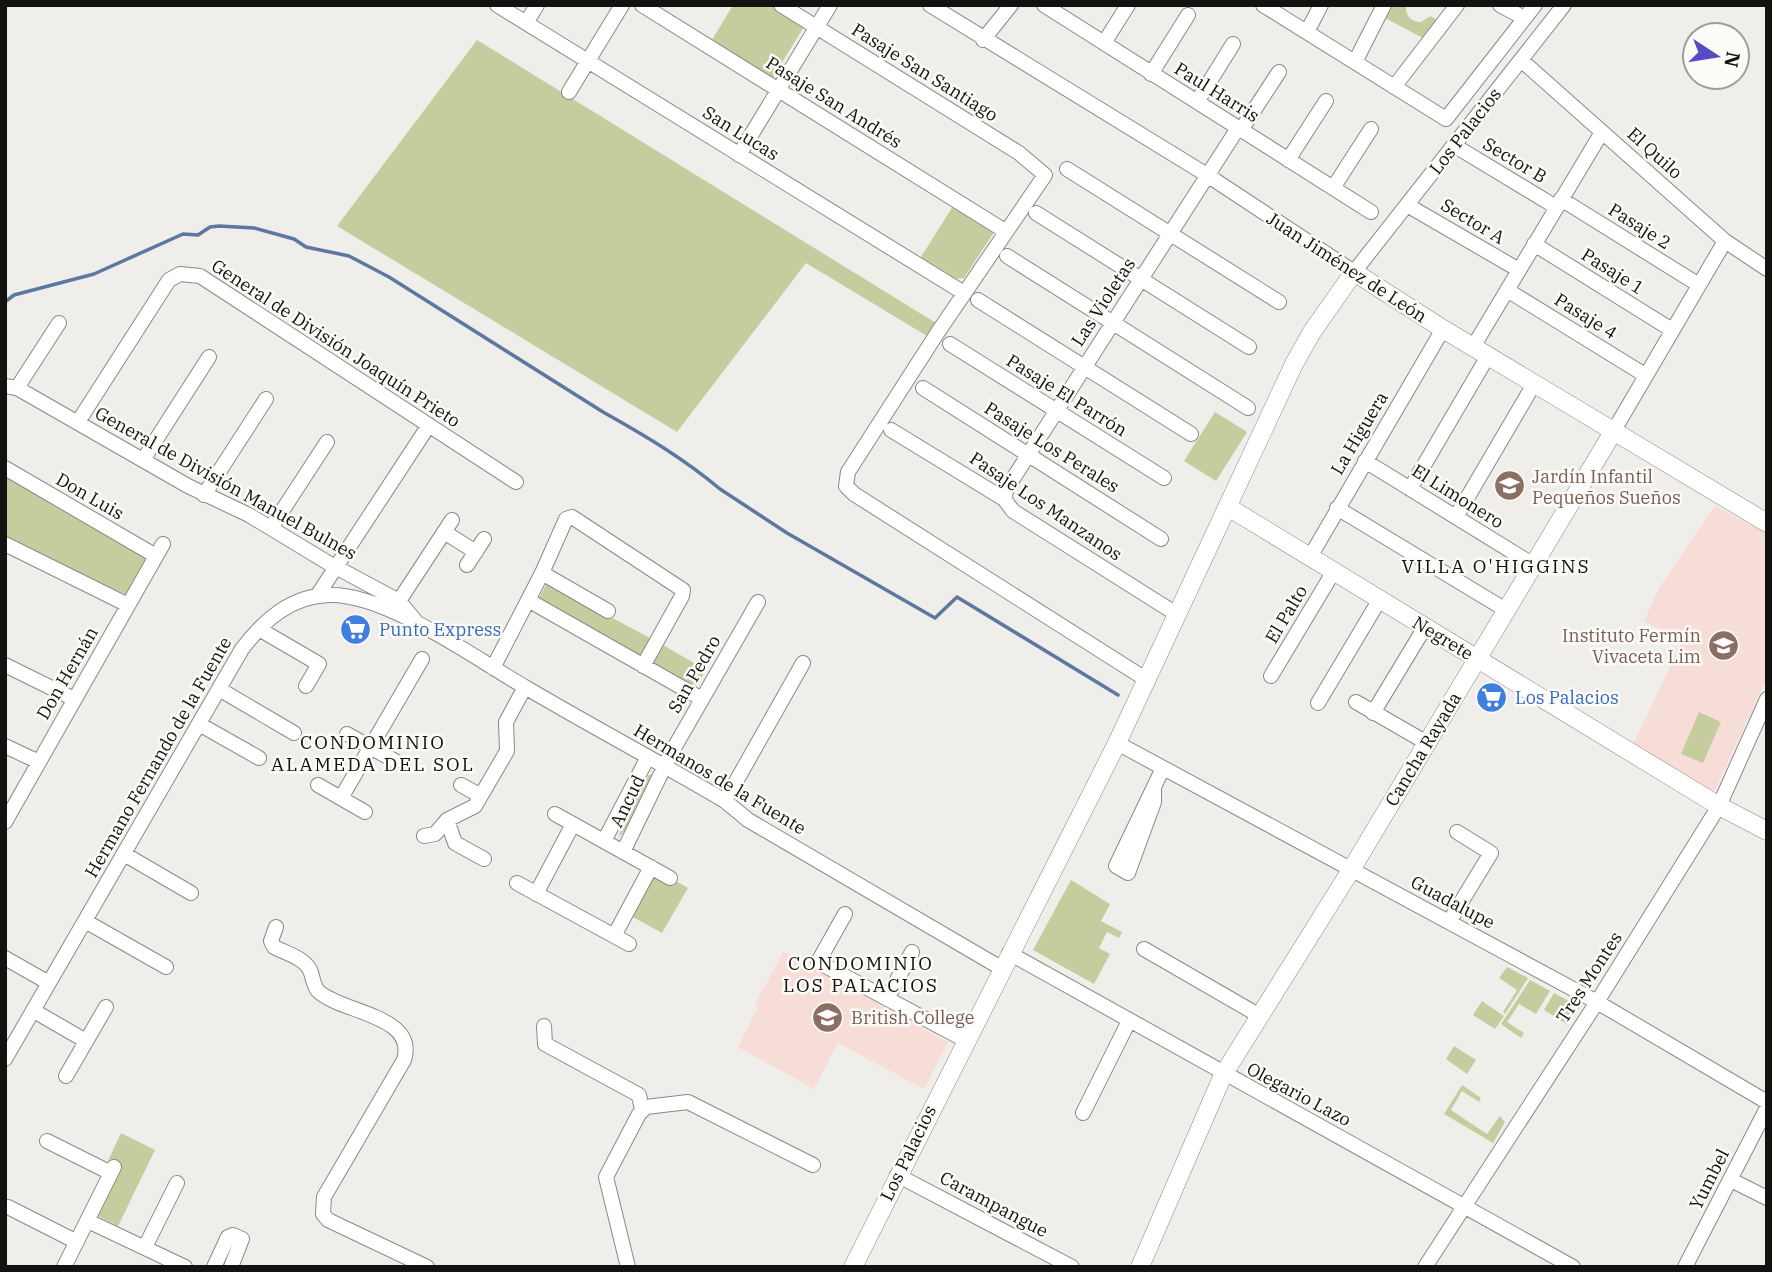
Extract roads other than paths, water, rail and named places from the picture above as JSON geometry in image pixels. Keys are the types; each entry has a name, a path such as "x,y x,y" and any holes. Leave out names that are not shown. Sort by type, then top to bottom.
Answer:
{"main road":[{"name":"Juan Jiménez de León","path":"1354,272 1443,329 1767,523"},
{"name":"Los Palacios","path":"853,1267 1005,960 1117,743 1294,364 1312,332 1354,272"},
{"name":"Cancha Rayada","path":"1140,1267 1223,1075 1350,870 1613,432"},
{"name":"Negrete","path":"1228,507 1719,806 1767,831"}],"street":[{"name":"San Lucas","path":"497,5 964,293"},
{"path":"526,23 537,5"},
{"path":"569,92 622,5"},
{"name":"Pasaje San Andrés","path":"642,5 1005,231"},
{"name":"Pasaje San Santiago","path":"781,5 1019,153 1045,175 1005,231"},
{"path":"739,155 830,5"},
{"name":"Juan Jiménez de León","path":"930,5 1207,176 1354,272"},
{"path":"984,40 1012,5"},
{"name":"Paul Harris","path":"1044,5 1371,212"},
{"path":"1104,43 1128,5"},
{"path":"1264,5 1446,118 1535,5"},
{"path":"1307,32 1321,5"},
{"path":"1354,62 1384,5"},
{"path":"1394,87 1457,5"},
{"path":"1500,5 1524,18"},
{"name":"Los Palacios","path":"1354,272 1564,5"},
{"path":"1152,74 1188,15"},
{"path":"1196,102 1233,44"},
{"name":"El Quilo","path":"1521,60 1725,241 1767,269"},
{"name":"Las Violetas","path":"1004,499 1007,488 1170,233 1279,72"},
{"path":"1288,160 1326,101"},
{"path":"1333,188 1371,129"},
{"path":"1410,489 1480,351 1507,290 1602,132"},
{"name":"Sector B","path":"1455,145 1559,203"},
{"path":"1067,169 1279,302"},
{"name":"Pasaje 2","path":"1559,203 1699,285"},
{"name":"Sector A","path":"1408,205 1518,270"},
{"path":"1036,213 1249,347"},
{"path":"1005,231 848,472 846,485 854,494 1147,680"},
{"name":"Cancha Rayada","path":"1613,432 1725,241"},
{"name":"Pasaje 1","path":"1534,244 1672,330"},
{"path":"1007,256 1248,408"},
{"name":"General de División Joaquín Prieto","path":"78,422 169,280 190,273 200,275 516,482"},
{"name":"Pasaje 4","path":"1507,290 1646,375"},
{"path":"978,300 1191,434"},
{"path":"11,387 59,323"},
{"name":"La Higuera","path":"1310,557 1443,329"},
{"name":"Pasaje El Parrón","path":"950,344 1164,478"},
{"path":"143,460 209,357"},
{"path":"1455,517 1534,384"},
{"name":"General de División Manuel Bulnes","path":"11,387 205,495 271,528 399,601 418,625"},
{"name":"Pasaje Los Perales","path":"923,388 1161,539"},
{"path":"205,495 266,399"},
{"path":"317,596 429,425"},
{"name":"Pasaje Los Manzanos","path":"891,430 1004,499 1013,511 1178,615"},
{"path":"271,528 327,442"},
{"name":"El Limonero","path":"1365,461 1532,564"},
{"name":"Don Luis","path":"5,468 159,550"},
{"path":"1337,508 1506,610"},
{"path":"493,668 542,573 566,519 572,517 679,585 682,596 643,666"},
{"path":"399,601 448,526 476,552"},
{"path":"467,565 484,539"},
{"path":"5,544 128,605"},
{"name":"Don Hernán","path":"5,822 159,550"},
{"name":"El Palto","path":"1271,676 1334,571"},
{"path":"542,573 608,611"},
{"name":"Hermano Fernando de la Fuente","path":"5,1059 219,689 258,629 288,606 317,596 344,596 364,600 418,625"},
{"path":"1318,703 1380,599"},
{"path":"528,600 702,699"},
{"name":"San Pedro","path":"665,766 758,602"},
{"name":"Hermanos de la Fuente","path":"418,625 725,801 748,820 1005,960"},
{"path":"1373,712 1425,626"},
{"path":"258,629 320,664 306,686"},
{"path":"341,798 436,635"},
{"path":"725,801 803,663"},
{"path":"5,665 75,699"},
{"path":"424,836 435,834 447,820 470,811 481,796 509,744 506,722 525,687"},
{"path":"219,689 294,733"},
{"name":"Tres Montes","path":"1425,1267 1597,1002 1719,806 1767,699"},
{"path":"1356,702 1427,743"},
{"path":"199,724 259,758"},
{"path":"491,733 509,744"},
{"path":"347,734 395,761"},
{"name":"Guadalupe","path":"1117,743 1597,1002 1767,1102"},
{"path":"5,746 39,762"},
{"name":"Ancud","path":"604,841 648,757"},
{"name":"Ancud","path":"623,852 665,766"},
{"path":"1154,790 1154,802 1128,873 1116,866 1163,768"},
{"path":"318,785 365,812"},
{"path":"461,785 481,796"},
{"path":"555,814 670,878"},
{"path":"447,820 455,843 484,859"},
{"path":"536,894 573,824"},
{"path":"1449,922 1491,853 1457,832"},
{"path":"124,854 191,893"},
{"path":"614,936 651,867"},
{"path":"517,883 629,944"},
{"path":"845,914 818,962 965,1041"},
{"path":"85,921 166,967"},
{"path":"276,928 271,940 274,947 304,961 317,990 393,1027 404,1037 404,1060 324,1197 323,1214 328,1220 426,1267"},
{"path":"1144,949 1260,1016"},
{"path":"887,999 912,952"},
{"path":"5,958 49,983"},
{"name":"Olegario Lazo","path":"1005,960 1129,1021 1223,1075 1466,1205 1573,1267"},
{"path":"66,1076 106,1007"},
{"path":"34,1011 86,1041"},
{"path":"1083,1113 1129,1021"},
{"path":"544,1026 545,1044 639,1095 642,1110 606,1177 628,1267"},
{"path":"642,1110 688,1102 813,1165"},
{"name":"Yumbel","path":"1685,1267 1767,1108"},
{"path":"47,1141 113,1170 64,1267"},
{"name":"Carampangue","path":"897,1175 1073,1267"},
{"path":"1731,1180 1767,1198"},
{"path":"145,1248 177,1184"},
{"path":"8,1207 77,1242"},
{"path":"88,1220 185,1267"},
{"path":"214,1267 228,1237 233,1235 242,1239 242,1244 231,1267"}],"waterway":[{"path":"5,302 14,295 94,274 183,234 198,235 210,227 254,228 294,239 306,247 349,256 389,277 663,448 787,533 935,618 957,597 1118,695"}],"place":[{"name":"Jardín Infantil Pequeños Sueños","path":"1509,486"},
{"name":"Punto Express","path":"356,629"},
{"name":"Instituto Fermín Vivaceta Lim","path":"1724,645"},
{"name":"Los Palacios","path":"1492,697"},
{"name":"British College","path":"828,1017"}],"district":[{"name":"VILLA O'HIGGINS","path":"1496,566"},
{"name":"CONDOMINIO ALAMEDA DEL SOL","path":"373,753"},
{"name":"CONDOMINIO LOS PALACIOS","path":"861,974"}]}
